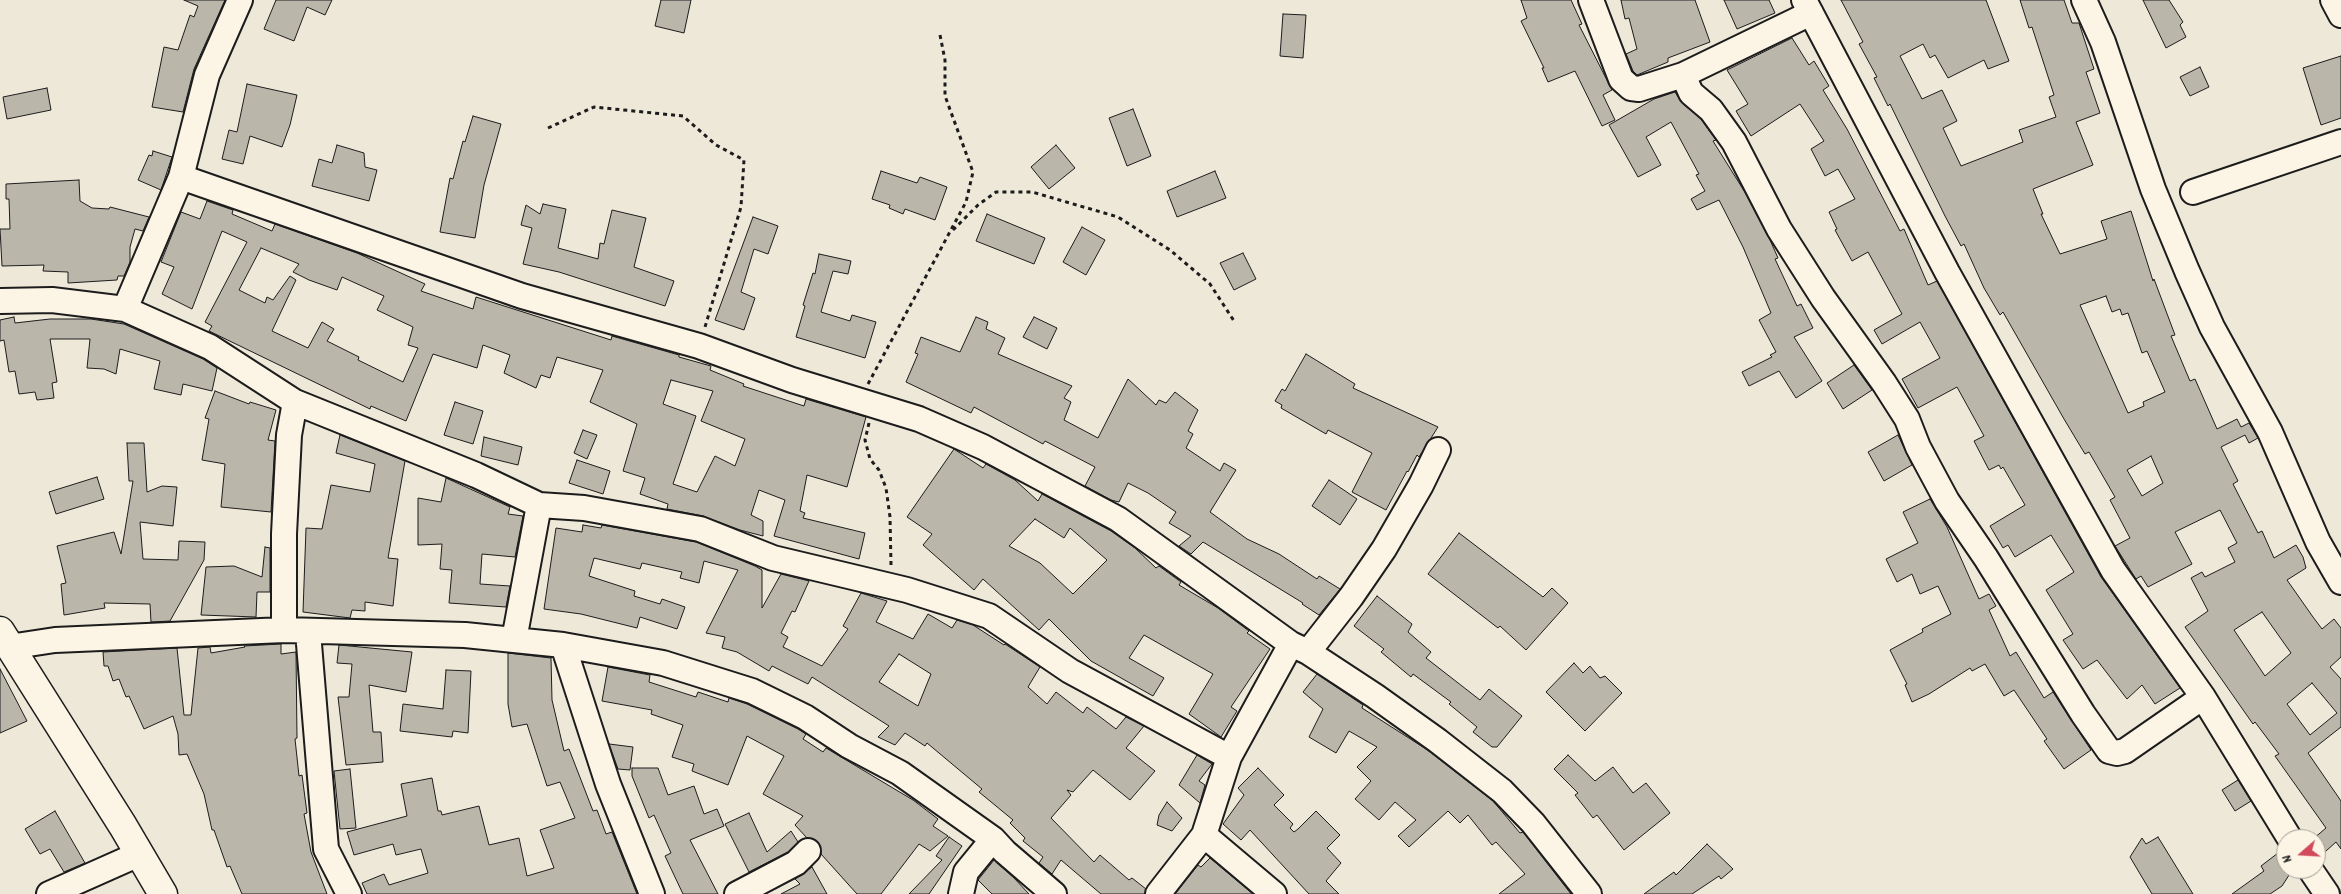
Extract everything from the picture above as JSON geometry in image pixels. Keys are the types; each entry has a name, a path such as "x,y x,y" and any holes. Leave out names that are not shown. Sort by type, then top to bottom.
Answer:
{"main road":[{"path":"5,639 163,894"}],"street":[{"path":"125,309 182,177 207,75 240,0"},
{"path":"1591,0 1621,79 1631,88 1639,89 1683,75 1807,7 1947,272 2109,562 2148,622 2203,697 2284,829"},
{"path":"2084,0 2103,42 2153,189 2212,327 2270,432 2318,542 2341,582"},
{"path":"2332,0 2341,15"},
{"path":"1683,75 1690,93 1711,110 1734,142 1779,229 1823,298 1889,390 1907,419 1921,454 1947,501 1986,558 2083,714 2109,750 2117,753 2125,751 2203,697"},
{"path":"2193,192 2341,142"},
{"path":"182,177 522,296 699,346 792,380 863,401 919,420 983,447 1118,518 1300,648 1375,696 1502,791 1534,823 1589,894"},
{"path":"0,301 52,300 125,309 210,347 295,402 476,475 539,505 584,508 700,529 774,558 891,586 952,603 989,616 1070,671 1229,757"},
{"path":"284,630 284,534 288,435 295,402"},
{"path":"1158,894 1204,834 1229,757 1300,648 1351,597 1384,549 1421,485 1438,450"},
{"path":"514,640 539,505"},
{"path":"5,639 55,640 284,630 465,635 563,645 663,663 752,691 805,717 849,746 900,773 993,839 1005,852 1054,894"},
{"path":"308,632 326,849 349,894"},
{"path":"563,645 608,784 652,894"},
{"path":"1204,834 1274,894"},
{"path":"961,894 966,872 993,839"},
{"path":"737,894 796,863 808,851"},
{"path":"49,894 139,854"},
{"path":"2319,879 2329,890"}],"path":[{"path":"891,586 890,517 886,488 879,470 870,459 865,440 869,421 863,401 966,202 973,172 945,96 945,60 940,35"},
{"path":"548,128 594,107 683,116 716,145 744,160 741,207 699,346"},
{"path":"949,234 978,205 996,192 1032,192 1118,217 1170,250 1210,284 1234,321"}],"building":[{"path":"184,0 225,0 194,69 183,112 152,107 164,47 178,50 190,15 194,17 198,6"},
{"path":"276,0 332,0 325,15 307,7 294,41 264,29"},
{"path":"661,0 691,0 684,33 655,26"},
{"path":"1521,0 1571,0 1582,24 1579,25 1612,90 1603,95 1615,120 1602,126 1575,71 1548,82 1542,68 1544,68 1521,21 1527,18"},
{"path":"1621,0 1695,0 1710,42 1668,58 1668,62 1637,75 1633,71 1626,54 1637,49 1629,18 1625,19"},
{"path":"1724,0 1769,0 1775,13 1737,29"},
{"path":"1841,0 1986,0 2009,61 1988,69 1984,60 1948,78 1935,55 1930,58 1923,44 1900,56 1922,99 1942,90 1957,121 1943,128 1961,166 2023,142 2019,130 2056,117 2049,97 2054,95 2032,27 2029,28 2020,0 2064,0 2072,23 2079,23 2094,69 2086,72 2100,113 2076,122 2093,165 2033,189 2043,214 2041,214 2060,254 2107,239 2101,221 2131,211 2153,281 2154,279 2175,335 2171,336 2190,381 2195,379 2217,429 2237,419 2241,427 2249,423 2258,438 2249,443 2245,435 2221,447 2238,481 2233,484 2258,533 2262,531 2274,558 2296,545 2303,557 2306,568 2287,580 2322,629 2334,619 2341,628 2341,657 2330,667 2341,679 2341,727 2308,753 2341,801 2341,849 2336,842 2326,851 2326,828 2275,756 2279,754 2255,722 2253,724 2185,627 2208,611 2191,578 2202,572 2205,577 2235,562 2228,548 2237,543 2220,510 2175,532 2192,564 2148,587 2141,576 2136,579 2115,546 2130,538 2110,500 2115,497 2089,452 2085,454 2003,312 2000,315 1984,288 1964,244 1961,246 1890,104 1888,106 1874,78 1877,77 1859,44 1863,42","holes":["2106,296 2112,312 2120,309 2122,315 2128,313 2142,353 2147,351 2165,392 2143,402 2144,406 2128,413 2080,305","2151,456 2163,483 2142,496 2127,470","2262,612 2291,653 2265,676 2234,630","2312,683 2337,713 2310,735 2287,704"]},
{"path":"2143,0 2169,0 2183,22 2180,25 2186,37 2166,48"},
{"path":"1283,14 1306,15 1303,58 1280,56"},
{"path":"1792,38 1809,65 1814,61 1829,86 1823,90 1847,129 1900,231 1904,229 1928,285 1937,281 2101,577 2180,688 2155,704 2142,685 2127,699 2097,660 2083,669 2063,640 2073,634 2046,590 2074,572 2051,535 2015,557 2008,545 2003,548 1990,526 2025,505 2003,467 2001,469 1999,465 1989,470 1974,441 1984,436 1957,387 1918,408 1902,379 1940,358 1920,322 1882,344 1874,330 1902,314 1868,252 1852,261 1835,230 1837,229 1829,212 1855,199 1838,169 1825,176 1811,149 1824,141 1800,104 1751,136 1736,111 1748,104 1727,70"},
{"path":"2341,56 2341,118 2321,125 2303,68"},
{"path":"2200,67 2209,87 2190,96 2180,77"},
{"path":"247,84 297,95 290,125 282,147 250,136 243,164 222,159 229,130 237,132"},
{"path":"47,88 51,110 7,119 3,97"},
{"path":"1675,92 1682,103 1701,119 1716,140 1713,141 1746,194 1770,240 1778,258 1775,259 1797,306 1801,304 1813,328 1794,337 1822,381 1796,398 1779,371 1749,386 1742,372 1772,357 1770,355 1776,352 1759,320 1771,313 1743,247 1719,200 1697,210 1691,199 1705,191 1696,175 1699,174 1671,122 1646,137 1661,165 1638,177 1609,125 1654,99"},
{"path":"1133,109 1151,156 1127,166 1109,118"},
{"path":"473,116 501,124 484,185 475,238 440,232 450,178 453,179 463,141 465,142"},
{"path":"337,145 364,153 365,167 377,170 369,201 312,186 319,159 332,163"},
{"path":"1056,145 1075,168 1049,189 1031,167"},
{"path":"153,151 172,157 161,190 138,180 149,155 152,156"},
{"path":"881,171 917,183 920,177 947,187 935,220 905,209 903,214 889,208 890,205 872,199"},
{"path":"1215,171 1226,198 1177,217 1167,191"},
{"path":"79,180 80,201 92,208 109,209 110,207 149,217 143,231 135,229 130,247 130,262 124,276 118,276 117,280 68,283 68,272 43,271 44,265 2,266 0,229 10,229 9,199 6,199 6,184"},
{"path":"207,201 233,210 232,214 272,231 275,224 357,253 425,284 421,291 473,309 476,297 611,340 612,336 679,355 679,357 711,366 710,370 744,384 743,386 804,406 806,399 866,417 847,487 807,475 800,511 805,513 803,518 865,533 859,559 774,536 785,500 759,490 751,515 763,521 763,536 740,530 703,516 667,509 668,504 640,494 645,478 623,471 637,424 590,402 603,370 557,357 550,378 541,375 536,388 504,373 510,355 483,345 477,368 433,354 406,421 371,406 370,409 209,331 212,326 205,322 247,242 222,231 192,309 162,294 174,267 161,262 181,212 200,219","holes":["261,248 299,264 293,272 309,280 337,290 342,277 384,296 377,310 413,327 408,345 418,348 403,382 358,360 359,357 327,341 334,329 322,322 308,348 272,331 296,280 290,276 273,300 267,297 265,303 239,290","671,380 713,391 701,421 745,439 735,466 715,456 697,492 673,484 696,416 663,404"]},
{"path":"543,204 566,209 558,248 598,259 600,243 604,244 612,210 646,218 634,267 674,281 665,306 559,272 523,264 532,228 521,225 526,205 540,214"},
{"path":"987,214 1045,238 1034,264 976,241"},
{"path":"753,217 778,226 768,254 754,249 741,292 755,298 744,330 715,320"},
{"path":"1082,227 1105,240 1086,275 1063,262"},
{"path":"1243,253 1256,279 1234,290 1220,263"},
{"path":"819,254 851,261 848,274 833,271 821,312 850,321 852,315 876,322 865,358 796,337 805,306 803,305 813,273 815,274"},
{"path":"14,317 15,323 50,319 91,319 124,324 203,359 217,368 212,391 183,384 181,395 154,389 160,361 120,349 116,374 104,369 87,368 90,339 50,339 57,382 52,383 54,398 37,400 35,392 19,394 15,371 9,372 4,340 0,341 0,320"},
{"path":"976,317 988,322 986,329 1005,338 998,354 1072,386 1064,398 1071,402 1064,420 1098,438 1128,379 1156,405 1159,400 1166,403 1175,392 1198,410 1188,431 1193,434 1186,448 1220,471 1224,463 1236,470 1210,512 1247,539 1279,554 1317,579 1319,576 1340,589 1319,615 1303,603 1203,542 1191,554 1179,546 1191,536 1169,523 1176,512 1148,493 1128,483 1119,502 1111,500 1085,486 1095,467 1045,441 1043,444 974,407 971,413 906,382 918,354 915,353 921,337 960,352"},
{"path":"1034,317 1057,328 1047,349 1023,337"},
{"path":"1306,354 1355,384 1353,388 1438,427 1419,457 1417,455 1386,510 1352,492 1372,453 1328,430 1326,434 1281,408 1282,405 1275,401 1282,389 1285,391"},
{"path":"1854,365 1872,390 1843,409 1827,383"},
{"path":"215,391 249,404 250,402 276,410 268,440 275,441 271,512 221,507 225,464 202,460 209,419 205,418"},
{"path":"455,402 483,411 473,444 444,435"},
{"path":"583,430 597,435 587,459 574,453"},
{"path":"340,435 405,461 388,558 398,559 393,606 365,602 365,611 352,610 350,618 303,612 306,528 322,529 331,485 370,492 375,464 336,453"},
{"path":"1898,435 1912,465 1884,481 1868,452"},
{"path":"484,437 522,447 518,465 481,456"},
{"path":"127,443 144,443 147,492 162,486 177,487 173,526 140,522 143,559 178,560 179,541 205,542 204,560 170,621 151,622 150,604 104,603 105,608 64,615 61,584 66,583 57,546 114,532 121,554 133,481 129,481"},
{"path":"954,449 983,468 986,464 1015,480 1038,501 1042,494 1111,531 1135,548 1156,568 1159,566 1181,582 1179,585 1218,608 1249,631 1247,633 1270,649 1231,707 1237,711 1221,737 1189,714 1213,674 1144,635 1129,658 1164,678 1153,696 1091,661 1049,619 1039,630 983,579 974,590 923,545 932,534 907,517","holes":["1035,519 1064,538 1070,528 1107,560 1073,594 1040,563 1009,546"]},
{"path":"577,460 610,471 603,494 569,483"},
{"path":"97,477 104,499 56,514 49,492"},
{"path":"446,478 510,507 508,514 523,516 515,557 482,554 480,584 510,586 506,607 449,603 452,570 440,569 442,544 418,545 418,498 441,502"},
{"path":"1329,480 1357,499 1340,525 1312,506"},
{"path":"1930,499 1947,527 1979,599 1989,594 1996,606 1989,610 2010,656 2016,652 2044,698 2053,692 2091,750 2064,769 2044,741 2047,739 2014,690 2004,696 1985,664 1972,671 1970,668 1929,694 1912,702 1905,685 1907,684 1890,650 1923,632 1922,629 1951,614 1938,586 1920,594 1912,574 1897,582 1886,559 1918,543 1903,512"},
{"path":"583,525 601,528 602,525 696,542 755,566 762,570 762,608 781,574 809,581 795,612 792,611 781,633 788,637 783,647 822,666 848,629 843,626 861,593 887,601 876,622 913,639 928,614 952,628 957,620 973,625 1005,644 1040,667 1028,687 1047,704 1056,692 1083,713 1087,707 1116,729 1126,717 1144,726 1126,748 1155,771 1130,800 1093,770 1073,792 1067,790 1071,795 1051,818 1094,862 1100,855 1129,880 1132,878 1146,889 1145,894 1101,894 1061,860 1052,874 1039,863 1043,857 1023,841 1025,838 1010,823 1013,820 979,792 982,789 927,743 925,746 905,733 895,745 878,737 889,726 812,677 808,684 772,666 769,671 737,652 722,648 725,637 706,633 738,570 704,561 699,583 680,578 682,572 642,563 640,569 594,558 589,576 635,591 634,596 660,604 662,599 685,607 677,629 640,617 637,628 581,614 544,609 556,528 582,532","holes":["899,654 931,674 918,706 879,682"]},
{"path":"1459,533 1543,597 1552,588 1568,603 1526,650 1500,626 1498,628 1428,574"},
{"path":"265,547 270,548 270,592 257,592 256,617 201,615 206,567 234,566 262,577"},
{"path":"1377,596 1412,624 1408,632 1431,652 1426,658 1480,700 1489,689 1522,716 1497,747 1492,747 1473,732 1477,727 1449,704 1451,702 1413,674 1411,677 1381,652 1384,649 1354,626"},
{"path":"281,644 281,654 296,652 297,738 295,739 299,776 302,775 307,813 304,814 311,852 327,894 242,894 230,866 227,867 214,830 212,830 204,794 187,754 179,755 178,734 173,716 144,729 129,696 126,697 119,679 113,681 108,666 104,666 103,652 177,648 184,715 191,715 198,648 210,647 211,653 244,646"},
{"path":"339,645 412,652 406,692 369,685 373,732 381,732 383,762 346,765 338,697 349,697 352,664 337,663"},
{"path":"508,653 551,658 552,700 564,751 569,749 593,811 597,810 606,834 612,832 637,894 367,894 362,883 384,874 389,885 428,873 421,849 396,855 393,844 354,855 347,832 407,816 401,784 432,778 438,811 441,811 442,815 479,806 489,845 519,838 527,876 554,868 540,830 575,818 560,782 547,786 527,724 512,727 508,704"},
{"path":"1574,663 1583,673 1590,666 1600,678 1605,676 1622,693 1585,731 1546,692"},
{"path":"608,667 650,675 649,682 696,697 698,692 728,702 729,698 747,704 798,729 806,734 803,739 823,752 826,748 913,800 938,819 933,826 948,836 930,851 919,844 881,894 857,894 821,854 818,842 807,838 795,825 803,816 763,794 784,756 747,736 728,785 692,771 694,764 672,757 683,725 651,714 652,710 602,701"},
{"path":"0,669 27,721 0,733"},
{"path":"446,670 471,671 468,733 453,731 452,737 400,731 403,704 443,709"},
{"path":"1317,674 1363,705 1362,708 1426,749 1493,801 1520,833 1523,832 1571,894 1499,894 1525,874 1496,842 1492,845 1468,815 1460,823 1448,811 1409,847 1398,836 1416,820 1395,802 1379,820 1355,799 1371,781 1357,767 1377,747 1349,731 1336,753 1309,737 1323,709 1303,692"},
{"path":"609,744 633,747 630,770 618,769"},
{"path":"1197,755 1212,764 1199,781 1205,785 1200,803 1179,785"},
{"path":"1568,755 1595,781 1613,767 1633,793 1646,783 1670,813 1624,850 1597,815 1593,818 1575,795 1578,793 1554,769"},
{"path":"632,768 658,768 668,795 694,786 704,814 717,809 724,826 690,840 718,894 683,894 665,856 671,853 654,815 649,818 632,776"},
{"path":"1258,768 1284,795 1274,805 1293,824 1290,828 1294,832 1316,811 1340,835 1327,848 1341,863 1326,881 1339,894 1309,894 1250,830 1241,840 1223,824 1244,795 1238,788"},
{"path":"350,769 356,828 340,829 334,771"},
{"path":"2238,780 2251,801 2235,811 2222,790"},
{"path":"1167,802 1182,818 1172,831 1157,825 1159,815"},
{"path":"55,811 85,863 64,872 50,849 40,854 25,829"},
{"path":"749,813 767,852 791,831 798,842 788,852 749,872 725,824"},
{"path":"949,837 962,846 929,894 909,894 942,860 936,856"},
{"path":"2158,837 2193,894 2152,894 2130,857 2142,838 2146,844"},
{"path":"1707,844 1733,869 1721,879 1719,876 1692,894 1644,894 1674,872 1676,875"},
{"path":"2276,855 2276,879 2287,879 2282,886 2270,894 2232,894 2264,871 2261,866"},
{"path":"1210,858 1253,894 1175,894 1198,865 1201,867"},
{"path":"994,860 1029,894 992,894 978,880"},
{"path":"812,867 827,894 781,894 800,884 795,879"}]}
